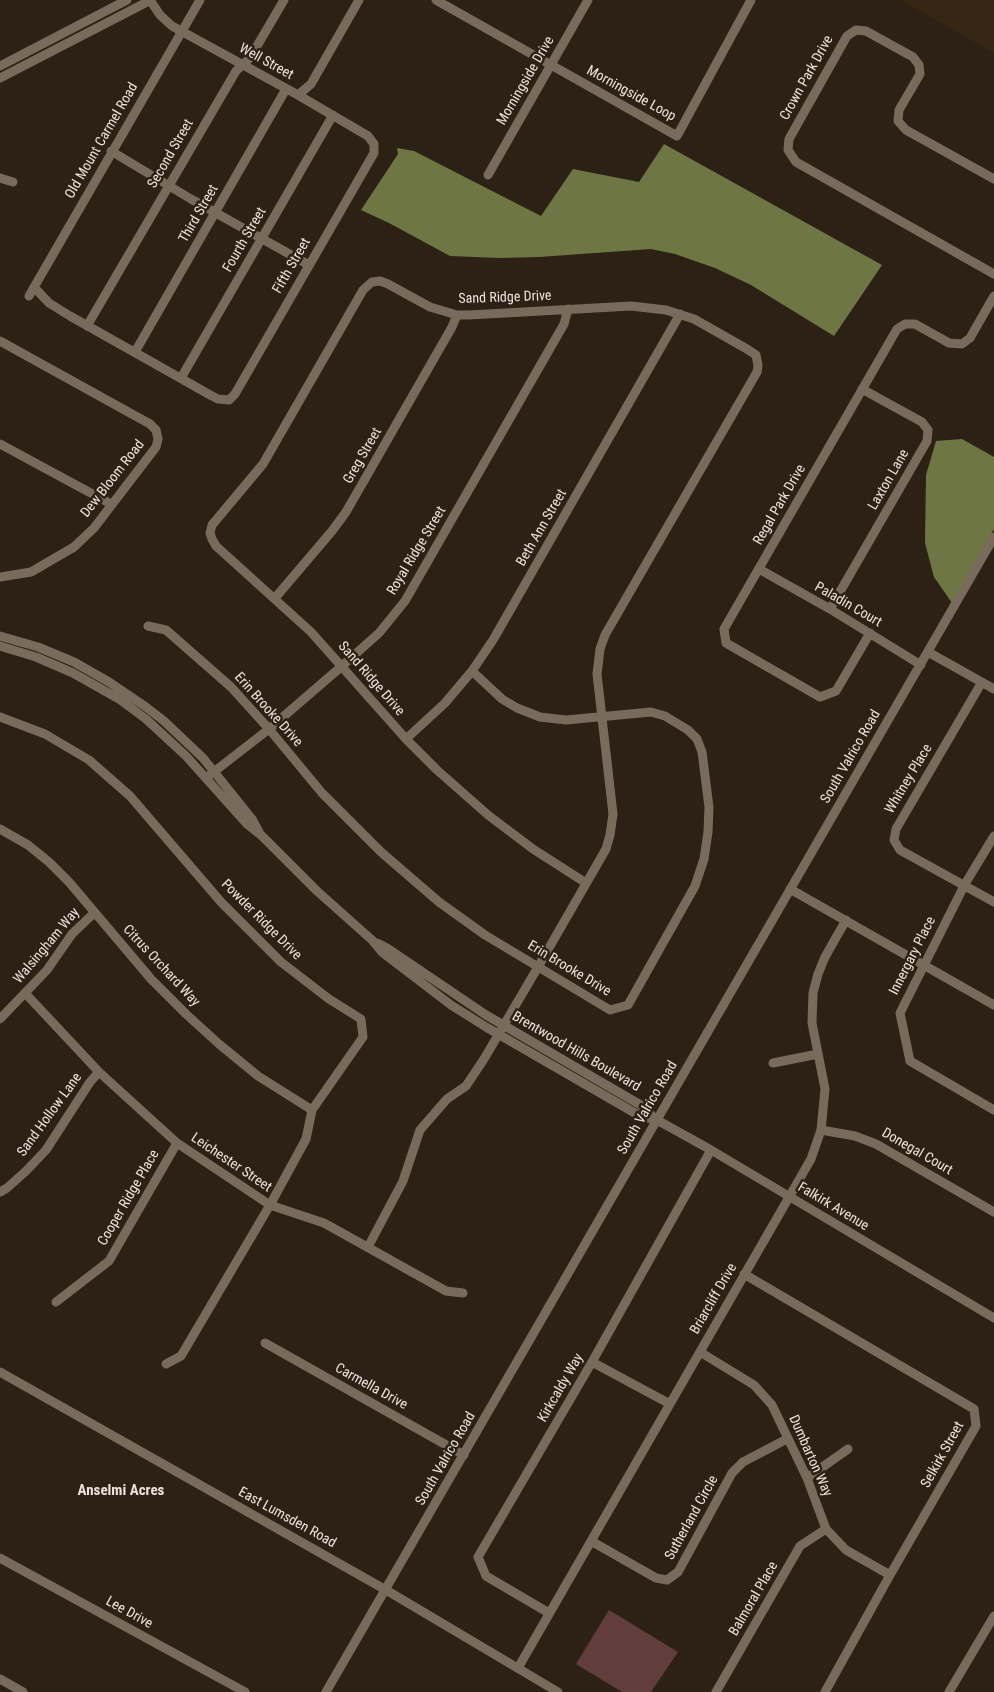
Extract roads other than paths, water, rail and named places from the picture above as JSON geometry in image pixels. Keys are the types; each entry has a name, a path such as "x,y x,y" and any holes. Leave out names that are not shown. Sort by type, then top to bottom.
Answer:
{"street":[{"path":"0,66 127,0"},
{"path":"0,78 151,0"},
{"name":"Well Street","path":"151,0 163,19 333,115 368,136 374,144"},
{"name":"Old Mount Carmel Road","path":"87,326 32,291 200,0"},
{"name":"Second Street","path":"87,326 236,71 250,58 284,0"},
{"path":"298,95 311,84 359,0"},
{"name":"Morningside Loop","path":"436,0 677,136 751,0"},
{"name":"Morningside Drive","path":"488,175 588,0"},
{"name":"Crown Park Drive","path":"994,179 906,130 898,120 899,110 920,74 919,64 913,56 866,31 856,30 847,36 789,139 788,150 796,162 994,274"},
{"name":"Third Street","path":"135,352 286,89"},
{"name":"Fourth Street","path":"181,378 333,115"},
{"name":"Fifth Street","path":"181,378 218,399 228,400 235,394 374,153 374,144"},
{"path":"112,151 309,264"},
{"path":"0,178 13,182"},
{"name":"Sand Ridge Drive","path":"368,1247 403,1181 420,1130 447,1099 466,1086 538,967 606,849 613,814 597,669 603,640 758,368 757,358 751,351 707,326 680,314 659,309 631,306 457,314 430,307 384,282 372,282 367,285 267,457 254,476 212,525 210,533 213,543 311,632 406,740 436,770 488,815 534,850 586,883"},
{"name":"Regal Park Drive","path":"870,633 836,690 820,697 726,643 724,629 897,329 906,324 916,324 949,343 962,344 970,338 994,296"},
{"name":"Royal Ridge Street","path":"206,778 269,729 342,666 379,633 405,601 564,324 568,309"},
{"name":"Greg Street","path":"275,598 346,512 452,327 457,314"},
{"name":"Beth Ann Street","path":"406,740 445,703 472,671 493,640 680,314"},
{"path":"87,326 181,378"},
{"name":"Dew Bloom Road","path":"0,341 150,424 156,430 158,439 156,447 94,528 74,547 31,572 0,577"},
{"name":"Laxton Lane","path":"830,610 927,441 928,430 922,422 862,389"},
{"path":"0,444 112,504"},
{"name":"South Valrico Road","path":"326,1692 994,537"},
{"name":"Paladin Court","path":"759,569 870,633 921,665"},
{"name":"Erin Brooke Drive","path":"148,626 166,630 231,687 322,793 380,852 439,902 485,935 610,1010 628,1005 695,886 704,859 709,807 702,752 697,739 688,730 665,716 651,712 566,720 540,717 517,708 502,699 472,671"},
{"name":"Brentwood Hills Boulevard","path":"0,636 58,655 109,682 146,707 164,721 214,772 252,819 262,836"},
{"name":"Brentwood Hills Boulevard","path":"0,646 74,673 119,699 168,738 247,824 262,836 302,878 372,940 383,953 424,986 498,1034 640,1116 656,1120"},
{"path":"928,652 994,689"},
{"name":"Whitney Place","path":"982,682 896,828 894,840 900,850 965,884 994,902"},
{"name":"Powder Ridge Drive","path":"0,717 45,734 89,760 130,796 221,902 281,962 329,999 360,1019 363,1037 312,1110 306,1139 270,1205 181,1356 166,1364"},
{"name":"Citrus Orchard Way","path":"0,829 28,845 49,862 69,882 151,979 200,1027 258,1076 312,1110"},
{"name":"Innergary Place","path":"994,836 965,884 900,1013 910,1061 994,1110"},
{"path":"790,889 994,1005"},
{"name":"Walsingham Way","path":"0,1019 51,964 72,934 94,912"},
{"name":"Briarcliff Drive","path":"518,1668 811,1159 821,1130 825,1089 812,1024 813,993 825,957 846,920"},
{"name":"Brentwood Hills Boulevard","path":"372,940 388,948 461,999 503,1025 644,1107 656,1120"},
{"name":"Leichester Street","path":"25,993 99,1072 177,1143 270,1205 324,1223 446,1291 463,1293"},
{"path":"773,1064 818,1054"},
{"name":"Sand Hollow Lane","path":"0,1192 26,1171 46,1150 90,1082 99,1072"},
{"name":"Falkirk Avenue","path":"656,1120 711,1150 994,1318"},
{"name":"Donegal Court","path":"821,1130 855,1136 871,1142 994,1212"},
{"name":"Cooper Ridge Place","path":"56,1302 109,1261 177,1143"},
{"name":"Kirkcaldy Way","path":"549,1613 486,1576 478,1557 592,1362 711,1150"},
{"name":"Selkirk Street","path":"744,1274 974,1409 976,1426 825,1692"},
{"name":"Carmella Drive","path":"265,1342 464,1455"},
{"name":"Dumbarton Way","path":"700,1352 754,1385 772,1405 807,1478 826,1529 846,1550 890,1575"},
{"path":"592,1362 670,1404"},
{"name":"East Lumsden Road","path":"0,1372 386,1590 558,1692"},
{"name":"Sutherland Circle","path":"591,1541 656,1578 667,1580 678,1572 732,1473 743,1462 787,1439"},
{"path":"807,1478 848,1448"},
{"name":"Balmoral Place","path":"716,1692 800,1546 826,1529"},
{"name":"Lee Drive","path":"0,1558 245,1692"},
{"path":"949,1692 994,1616"},
{"path":"0,1679 23,1692"}],"district":[{"name":"Anselmi Acres","path":"121,1491"}]}
